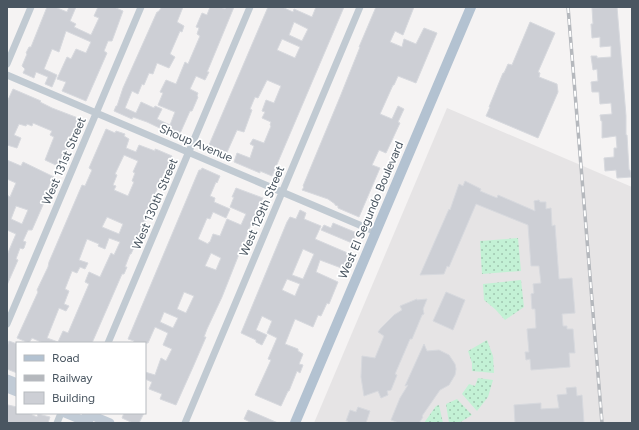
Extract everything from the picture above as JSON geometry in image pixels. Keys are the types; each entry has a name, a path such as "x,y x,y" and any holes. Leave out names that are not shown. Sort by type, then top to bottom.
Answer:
{"main road":[{"name":"West El Segundo Boulevard","path":"295,423 471,7"},
{"path":"7,379 16,384"},
{"path":"88,414 110,423"},
{"path":"78,415 89,423"}],"street":[{"path":"7,64 31,7"},
{"name":"West 131st Street","path":"7,324 141,7"},
{"name":"West 130th Street","path":"108,342 250,7"},
{"name":"West 129th Street","path":"185,423 360,7"},
{"name":"Shoup Avenue","path":"7,75 376,232"}],"shaded area":[{"path":"447,108 632,187 632,423 314,423"}],"green space":[{"path":"518,238 521,271 482,274 480,241"},
{"path":"521,280 524,307 505,320 484,300 483,284"},
{"path":"487,340 493,356 494,373 472,371 472,363 468,351"},
{"path":"478,378 493,380 488,397 477,411 462,394 469,384 475,386"},
{"path":"457,399 472,415 459,423 449,423 446,404"},
{"path":"439,405 443,423 424,423 436,406"}],"building":[{"path":"47,7 55,7 67,12 69,7 76,7 70,21 76,24 74,27 91,35 99,18 94,16 98,7 114,7 123,11 112,41 108,41 104,51 107,53 86,101 62,91 66,82 57,79 67,57 71,59 76,49 86,53 91,42 66,31 59,52 52,49 44,69 57,75 52,87 45,84 48,77 36,72 34,78 23,73 25,69 22,66 27,54 26,53 29,47 31,47"},
{"path":"162,7 183,7 177,22 184,26 182,32 180,31 170,54 175,57 169,68 157,63 153,74 149,73 138,94 132,91 125,108 136,113 141,102 154,108 155,106 162,109 157,119 170,125 175,112 158,105 163,93 160,92 166,80 176,84 185,62 188,64 200,36 197,34 199,28 196,27 202,13 207,15 210,7 220,7 225,9 226,7 234,7 205,80 196,76 190,89 198,93 198,97 178,138 147,122 133,117 132,119 114,111 157,12"},
{"path":"268,7 282,7 293,12 294,9 312,17 316,7 344,7 272,176 260,171 260,173 234,162 237,153 250,158 254,146 250,144 253,139 264,143 271,126 271,122 262,118 265,112 262,111 266,100 274,103 281,86 267,80 258,98 255,97 244,132 237,130 224,159 206,152","holes":["294,22 308,29 302,41 289,35","282,39 300,47 295,58 277,50"]},
{"path":"376,7 414,7 403,35 395,31 390,42 402,47 404,39 416,44 424,28 437,33 416,83 398,76 380,114 392,119 398,106 404,109 398,122 400,123 386,153 379,150 372,165 380,168 359,217 338,208 338,206 328,199 302,190"},
{"path":"617,7 626,116 626,135 631,177 617,178 616,170 605,171 604,158 614,157 614,148 617,148 616,136 602,138 602,121 600,115 612,114 611,103 600,104 599,92 592,92 591,82 598,81 597,69 593,70 591,56 597,56 597,58 611,57 611,46 600,47 600,37 592,38 591,24 593,24 592,8"},
{"path":"530,22 555,33 538,72 540,73 539,77 557,84 558,92 538,138 486,116 503,73 508,64 512,65"},
{"path":"13,89 41,101 40,102 52,108 78,118 76,123 81,125 58,166 45,160 54,137 50,135 52,131 33,123 32,126 27,124 26,126 19,124 14,135 21,138 17,148 7,145 7,102"},
{"path":"106,129 115,133 116,131 125,134 124,136 129,139 126,148 136,152 139,145 155,151 155,149 158,150 172,156 161,180 163,181 160,188 158,187 147,213 149,214 130,254 125,267 127,267 124,274 122,274 92,342 58,342 41,342 32,338 30,342 27,342 17,338 38,292 37,290 82,185 85,186 92,170 89,168","holes":["124,155 138,161 133,172 135,173 132,181 134,182 128,196 114,190 116,186 113,185 117,175 115,174","107,217 123,224 119,234 102,227","109,238 120,242 114,255 111,253 100,277 89,272 85,282 89,284 68,333 63,331 58,342 47,338 59,308 66,311 69,306 64,304 69,291 65,289 72,271 77,273 80,267 85,269 88,263 79,260 87,239 99,244 98,246 105,249"]},
{"path":"7,160 21,166 23,162 54,177 44,197 46,198 32,230 28,230 23,241 26,242 24,248 20,248 16,259 18,260 7,285 7,255 16,234 7,230 7,195 10,197 16,183 7,179","holes":["16,206 28,210 22,224 11,219"]},
{"path":"202,168 220,176 210,196 215,198 214,202 230,209 226,218 213,212 210,219 207,218 198,239 208,244 213,234 220,236 227,219 241,225 246,214 230,207 236,188 263,198 222,297 207,329 204,337 206,337 176,405 160,399 162,394 149,389 152,382 146,379 146,372 155,375 161,358 166,361 172,349 163,345 168,333 155,327 148,343 134,342 128,339 199,170","holes":["211,253 221,258 216,270 205,266","184,292 194,296 186,313 177,309","164,312 178,318 173,328 160,322"]},
{"path":"465,181 481,189 480,191 497,198 498,195 535,211 534,201 539,200 540,202 546,202 546,209 551,208 552,226 555,225 559,279 572,278 575,313 562,314 563,326 567,326 567,329 573,329 575,353 569,353 570,367 531,370 530,359 526,360 525,352 529,352 527,329 536,328 535,309 532,309 531,294 534,293 533,284 541,283 539,266 531,266 528,225 476,204 449,267 447,266 444,274 420,275 449,209 450,210 459,184 463,186"},
{"path":"300,210 306,213 304,219 321,226 315,239 350,254 344,269 320,260 316,272 338,282 329,304 327,303 321,316 318,315 313,327 295,319 285,344 298,349 298,351 303,354 299,364 303,365 300,373 297,371 281,406 255,395 271,360 268,359 277,338 267,333 272,321 262,316 256,330 267,335 262,345 256,342 256,340 241,333 287,222 290,217 296,219","holes":["303,249 314,254 303,279 292,275","287,279 300,284 295,296 282,290"]},
{"path":"333,223 357,233 352,243 321,230 324,225 331,228"},
{"path":"446,292 465,300 453,330 433,321"},
{"path":"417,299 427,299 423,309 424,314 422,315 412,339 410,339 395,374 397,375 391,390 387,391 388,395 381,398 378,391 364,396 361,377 362,356 375,358 384,336 378,332 394,315 402,310 400,306"},
{"path":"9,341 16,344 16,373 7,369 7,347"},
{"path":"424,344 427,351 439,350 449,355 455,364 455,375 449,385 440,390 422,416 423,417 419,423 399,423 391,420 400,398 408,385 405,386"},
{"path":"576,387 577,396 582,395 584,423 515,423 514,405 541,403 541,409 559,408 557,395 567,394 566,388"},
{"path":"8,405 16,407 16,414 30,414 37,417 38,414 50,417 48,423 7,423"},
{"path":"358,407 370,411 366,423 347,423 348,421 346,421 350,410 356,412"},
{"path":"248,410 278,423 252,423 244,419"},
{"path":"124,414 144,414 139,423 133,423 122,418"}],"railway":[{"path":"568,7 602,423"}]}
